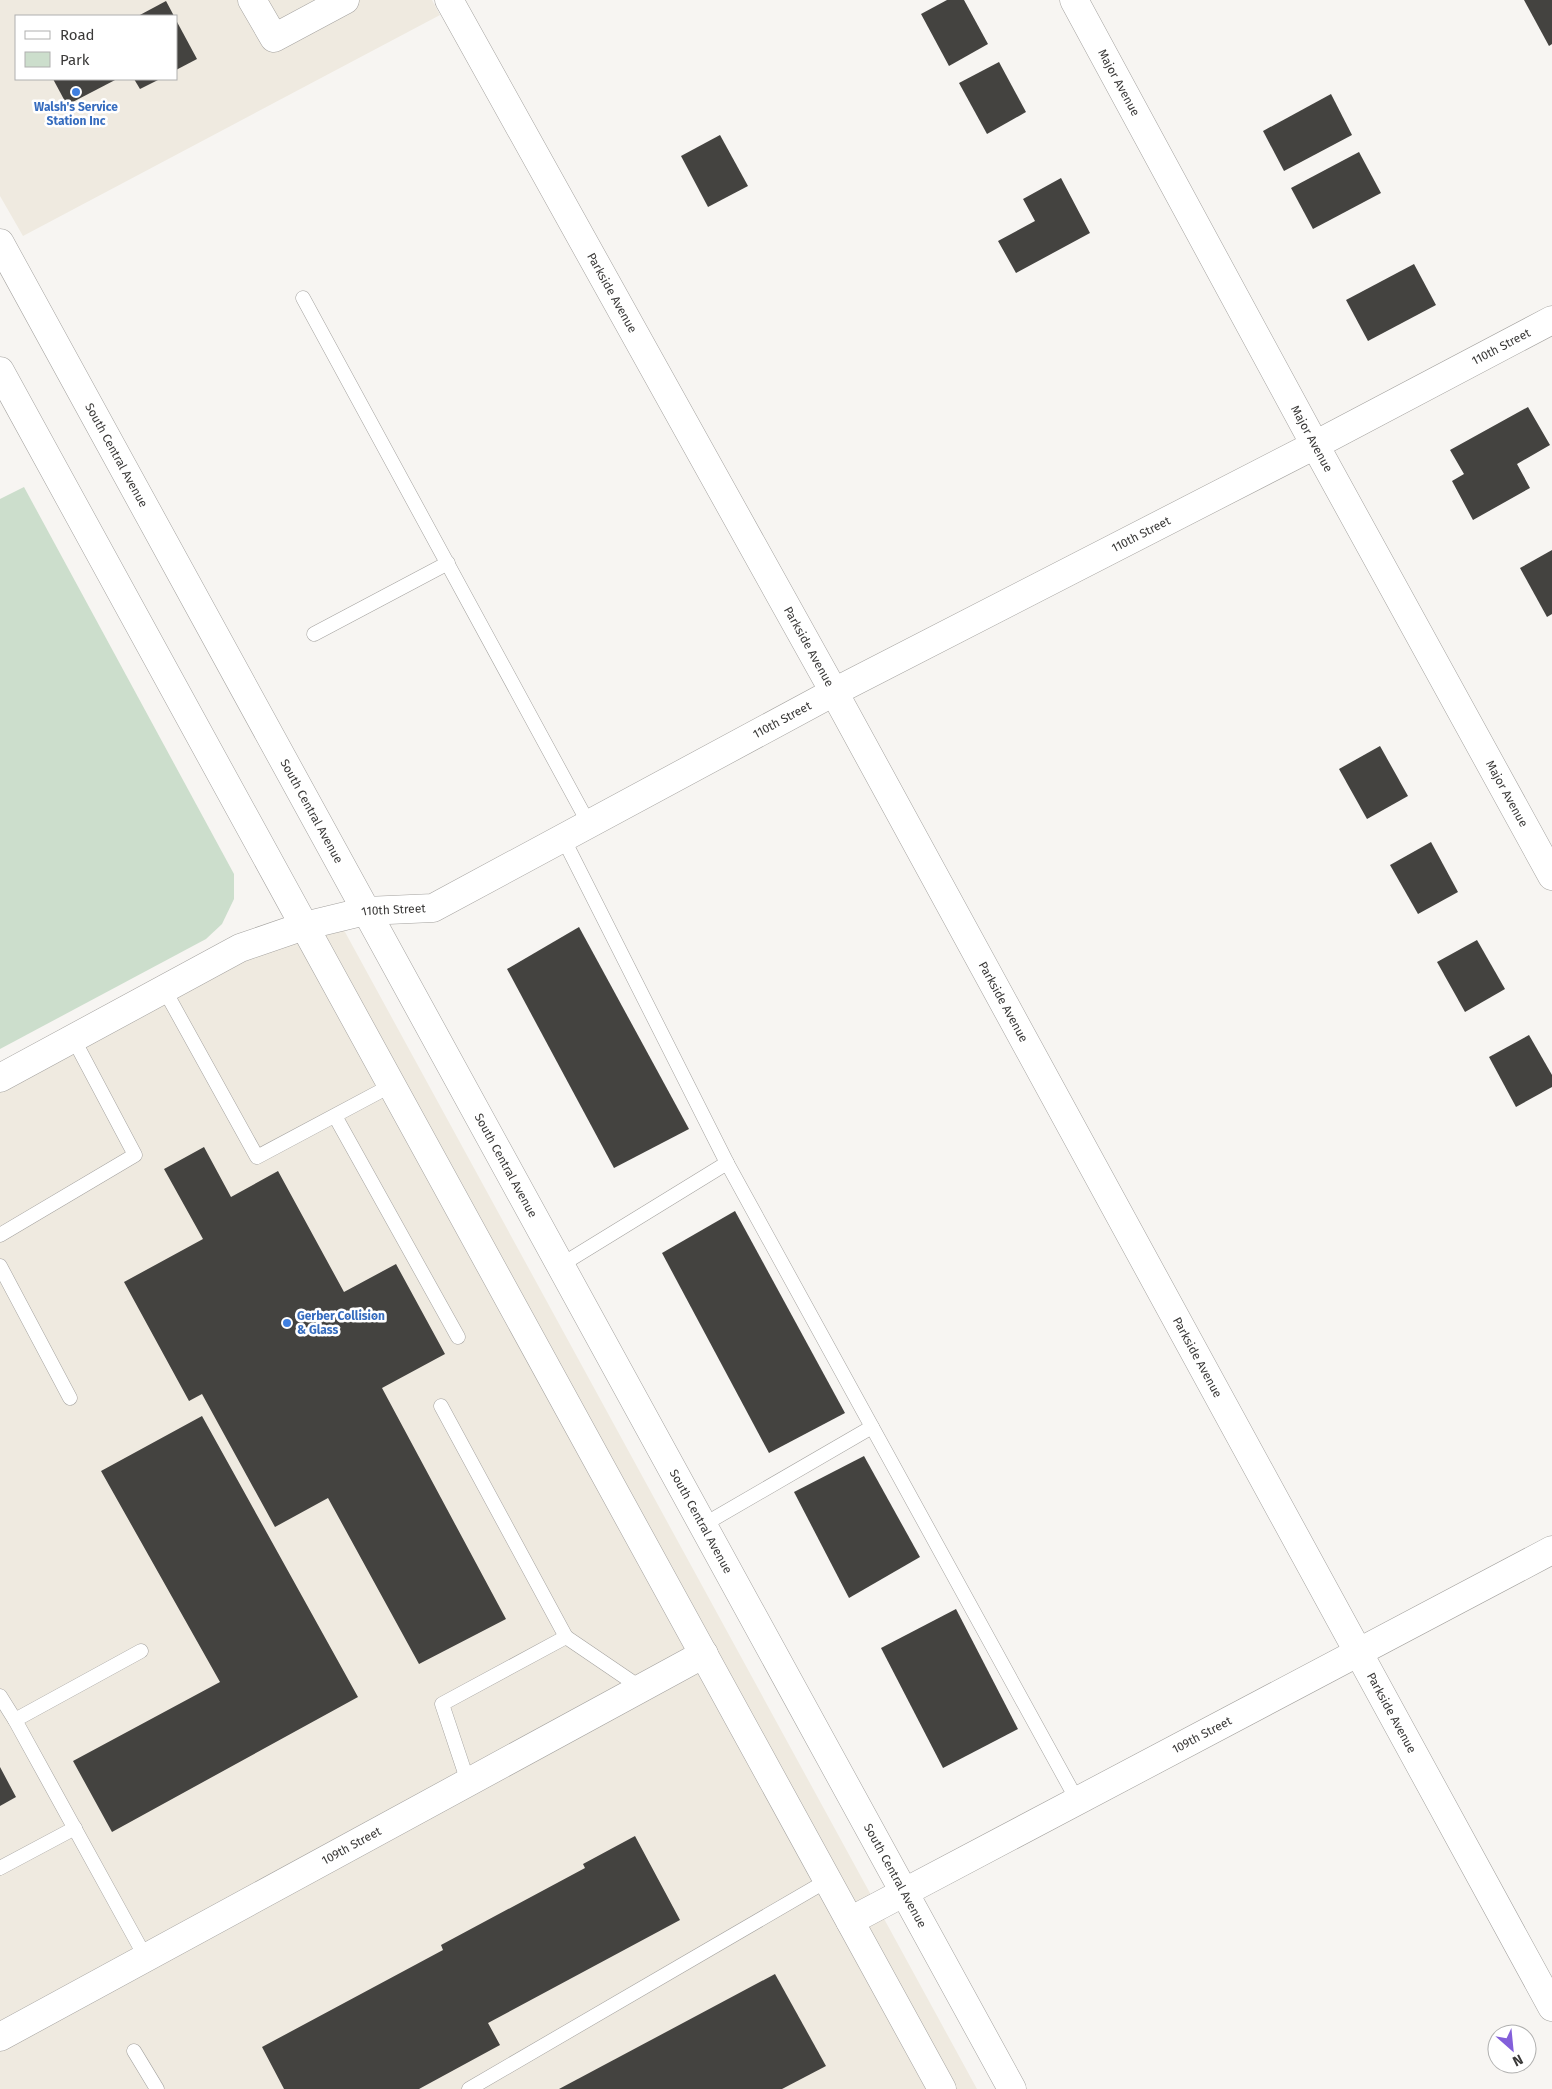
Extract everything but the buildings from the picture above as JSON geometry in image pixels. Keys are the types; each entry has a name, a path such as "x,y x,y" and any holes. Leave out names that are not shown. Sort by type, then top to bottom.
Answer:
{"street":[{"path":"252,0 274,38 344,0"},
{"name":"Major Avenue","path":"1074,0 1315,445 1552,876"},
{"name":"Parkside Avenue","path":"457,2 1552,2007"},
{"name":"South Central Avenue","path":"0,243 1012,2089"},
{"name":"110th Street","path":"0,1078 240,948 304,926 366,911 433,908 834,692 1315,445 1552,320"},
{"path":"0,371 942,2089"},
{"name":"109th Street","path":"850,1921 1552,1550"},
{"name":"109th Street","path":"0,2037 704,1654"}],"lane":[{"path":"303,298 589,824"},
{"path":"314,634 448,563"},
{"path":"563,838 727,1163 1077,1800"},
{"path":"164,989 257,1157 392,1085"},
{"path":"0,1235 135,1155 73,1038"},
{"path":"336,1116 458,1337"},
{"path":"560,1265 727,1163"},
{"path":"0,1266 70,1398"},
{"path":"441,1406 566,1637 641,1688"},
{"path":"704,1525 872,1427"},
{"path":"468,1782 442,1704 566,1637"},
{"path":"15,1720 141,1651"},
{"path":"0,1696 146,1958"},
{"path":"0,1868 75,1828"},
{"path":"469,2089 828,1880"},
{"path":"134,2051 158,2089"}],"shaded area":[{"path":"0,0 432,0 440,15 23,236 0,196"},
{"path":"339,921 977,2089 0,2089 0,1078 164,989"}],"green space":[{"path":"24,487 234,874 234,899 222,924 206,939 0,1049 0,499"}],"place":[{"name":"Walsh's Service Station Inc","path":"76,92"},
{"name":"Gerber Collision & Glass","path":"287,1323"}]}
